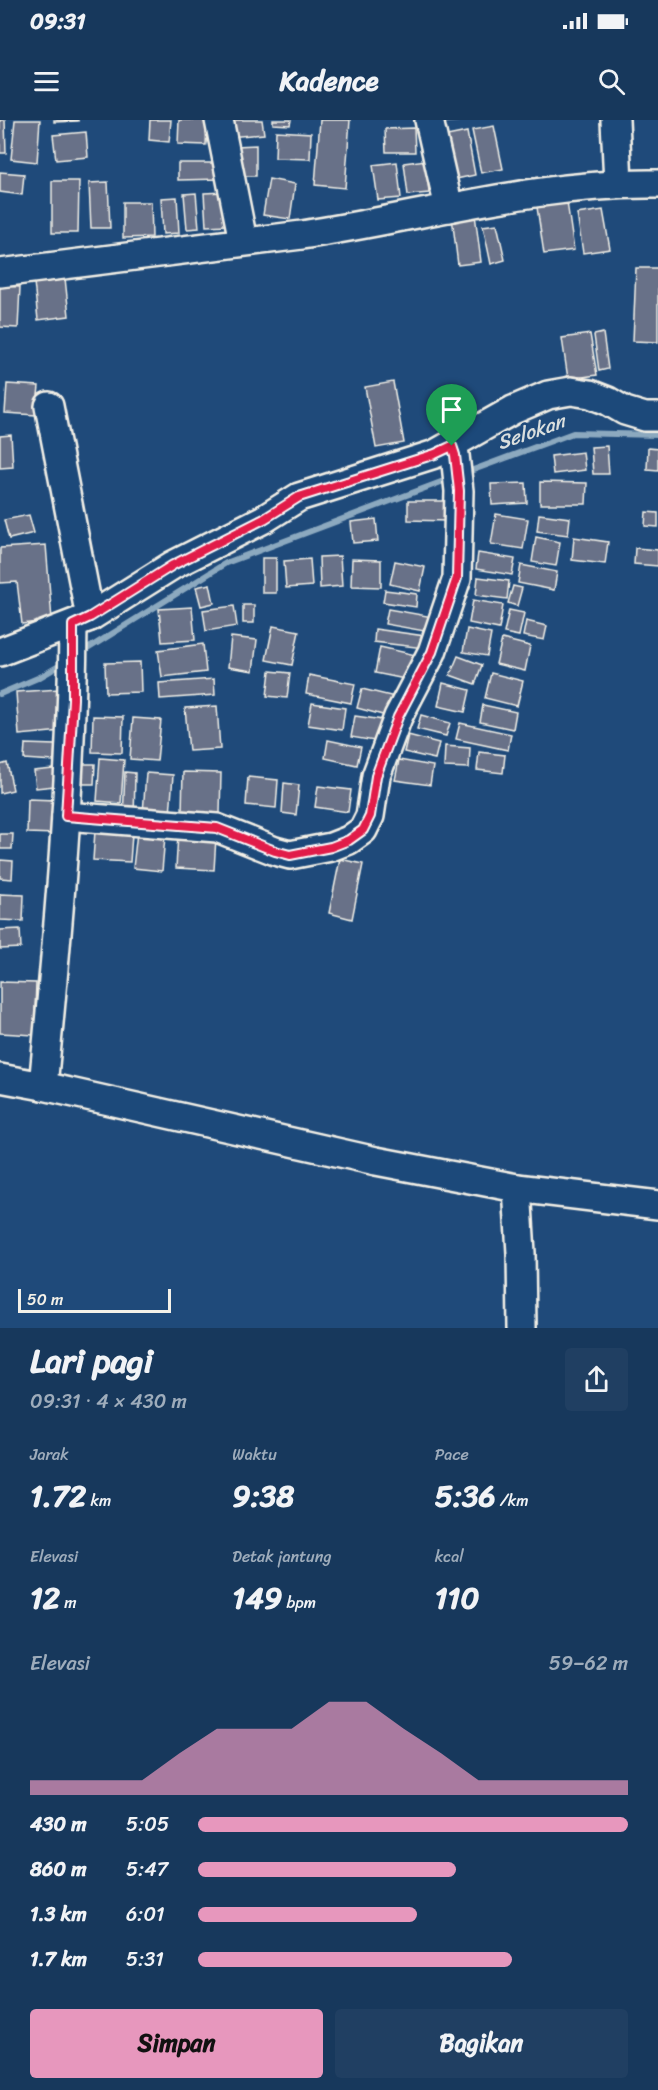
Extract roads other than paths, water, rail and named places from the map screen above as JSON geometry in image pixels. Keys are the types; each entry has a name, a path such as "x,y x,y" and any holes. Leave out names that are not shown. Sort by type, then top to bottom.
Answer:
{"street":[{"path":"219,120 243,242"},
{"path":"429,120 449,208"},
{"path":"615,120 618,183"},
{"path":"0,273 352,228 535,192 618,183 658,184"},
{"path":"0,652 81,621 173,565 264,519 299,497 453,450 513,410 548,395 571,391 590,394 625,411 645,417 658,417"},
{"path":"43,1086 59,928 73,662 81,621 49,406"},
{"path":"66,816 217,828 290,855 331,847 349,840 363,830 370,816 376,776 398,717 432,652 457,578 459,491 453,450"},
{"path":"0,1078 323,1149 517,1188 658,1205"},
{"path":"517,1188 522,1328"}],"waterway":[{"name":"Selokan","path":"465,473 573,433 658,435"},
{"name":"Selokan","path":"81,653 226,563 449,479"},
{"name":"Selokan","path":"0,694 40,677 64,663"}]}
